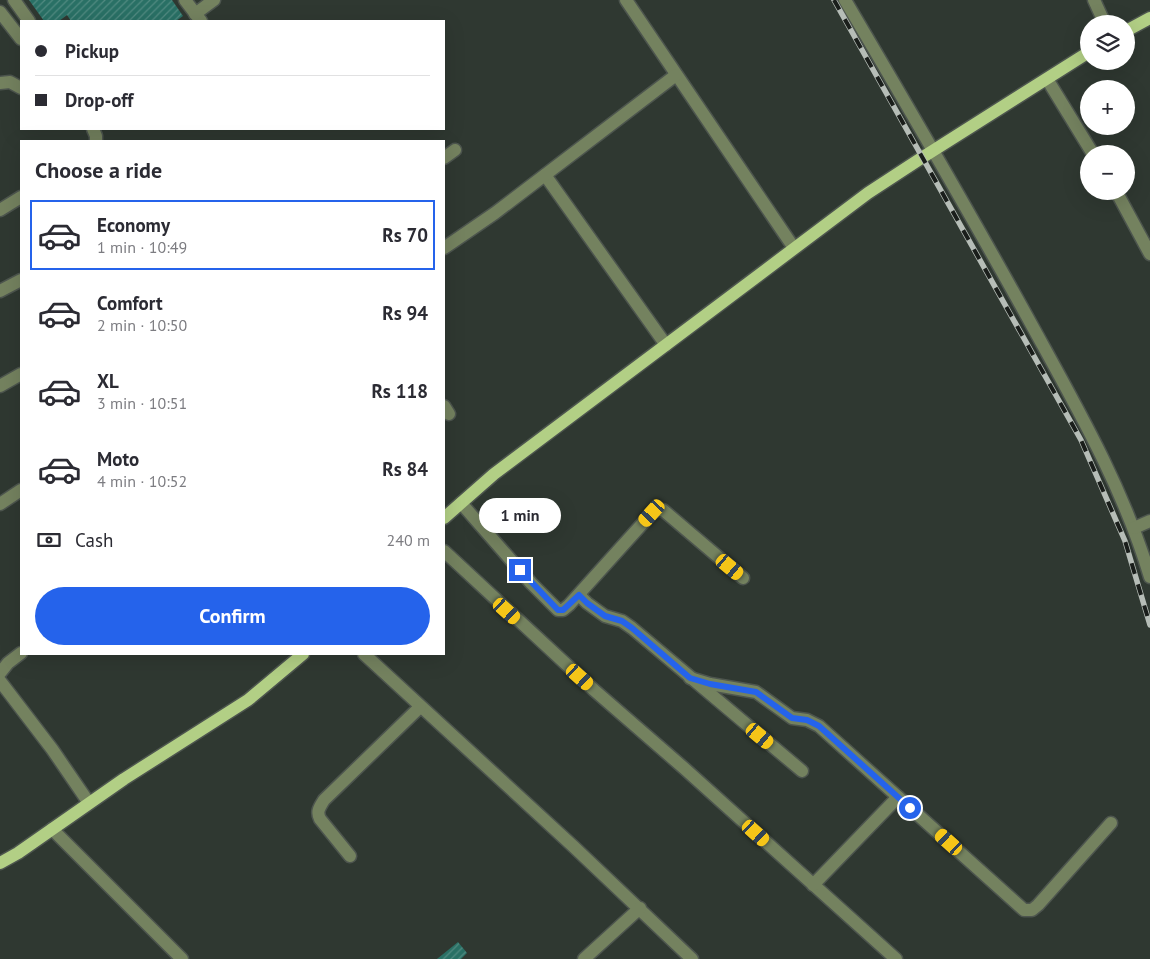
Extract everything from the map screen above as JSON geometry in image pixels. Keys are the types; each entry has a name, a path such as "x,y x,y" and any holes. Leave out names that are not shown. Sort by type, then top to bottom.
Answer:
{"main road":[{"path":"1135,26 1150,18"},
{"path":"445,517 494,474 868,193 1080,58"},
{"path":"0,863 18,853 124,779 248,700 302,655"}],"street":[{"path":"14,0 28,20"},
{"path":"184,0 198,18 214,0"},
{"path":"626,0 794,248"},
{"path":"846,0 996,259 1086,425 1126,505 1150,578"},
{"path":"1094,0 1101,15"},
{"path":"0,12 20,38"},
{"path":"445,247 545,175 676,76"},
{"path":"1047,78 1088,145"},
{"path":"0,83 10,82 20,87"},
{"path":"445,157 455,150"},
{"path":"545,175 666,344"},
{"path":"0,210 20,198"},
{"path":"1121,200 1150,254"},
{"path":"0,292 20,281"},
{"path":"0,386 20,375"},
{"path":"0,504 20,491"},
{"path":"461,503 531,583 558,610 563,610 579,595 652,513 657,510 663,510 744,578"},
{"path":"1134,528 1150,521"},
{"path":"445,552 594,690 685,769 896,959"},
{"path":"579,595 605,616 622,621 632,628 802,771"},
{"path":"0,673 8,662 20,654"},
{"path":"365,655 640,908 692,959"},
{"path":"690,678 710,684 756,692 792,718 814,723 1024,910 1032,910 1038,905 1111,824"},
{"path":"0,681 52,749 89,803"},
{"path":"350,856 320,820 319,808 324,800 420,707"},
{"path":"813,885 898,796"},
{"path":"52,829 182,959"},
{"path":"584,959 640,908"}],"building":[{"path":"29,0 172,0 183,16 177,20 70,20 67,15 60,20 43,20"},
{"path":"458,942 467,953 461,959 437,959"}],"railway":[{"path":"834,0 1081,440 1125,541 1150,625"}],"route":[{"path":"520,570 558,610 563,610 570,605 579,595 605,616 622,621 632,628 690,678 710,684 751,690 762,695 792,718 807,720 819,726 910,808"}]}
